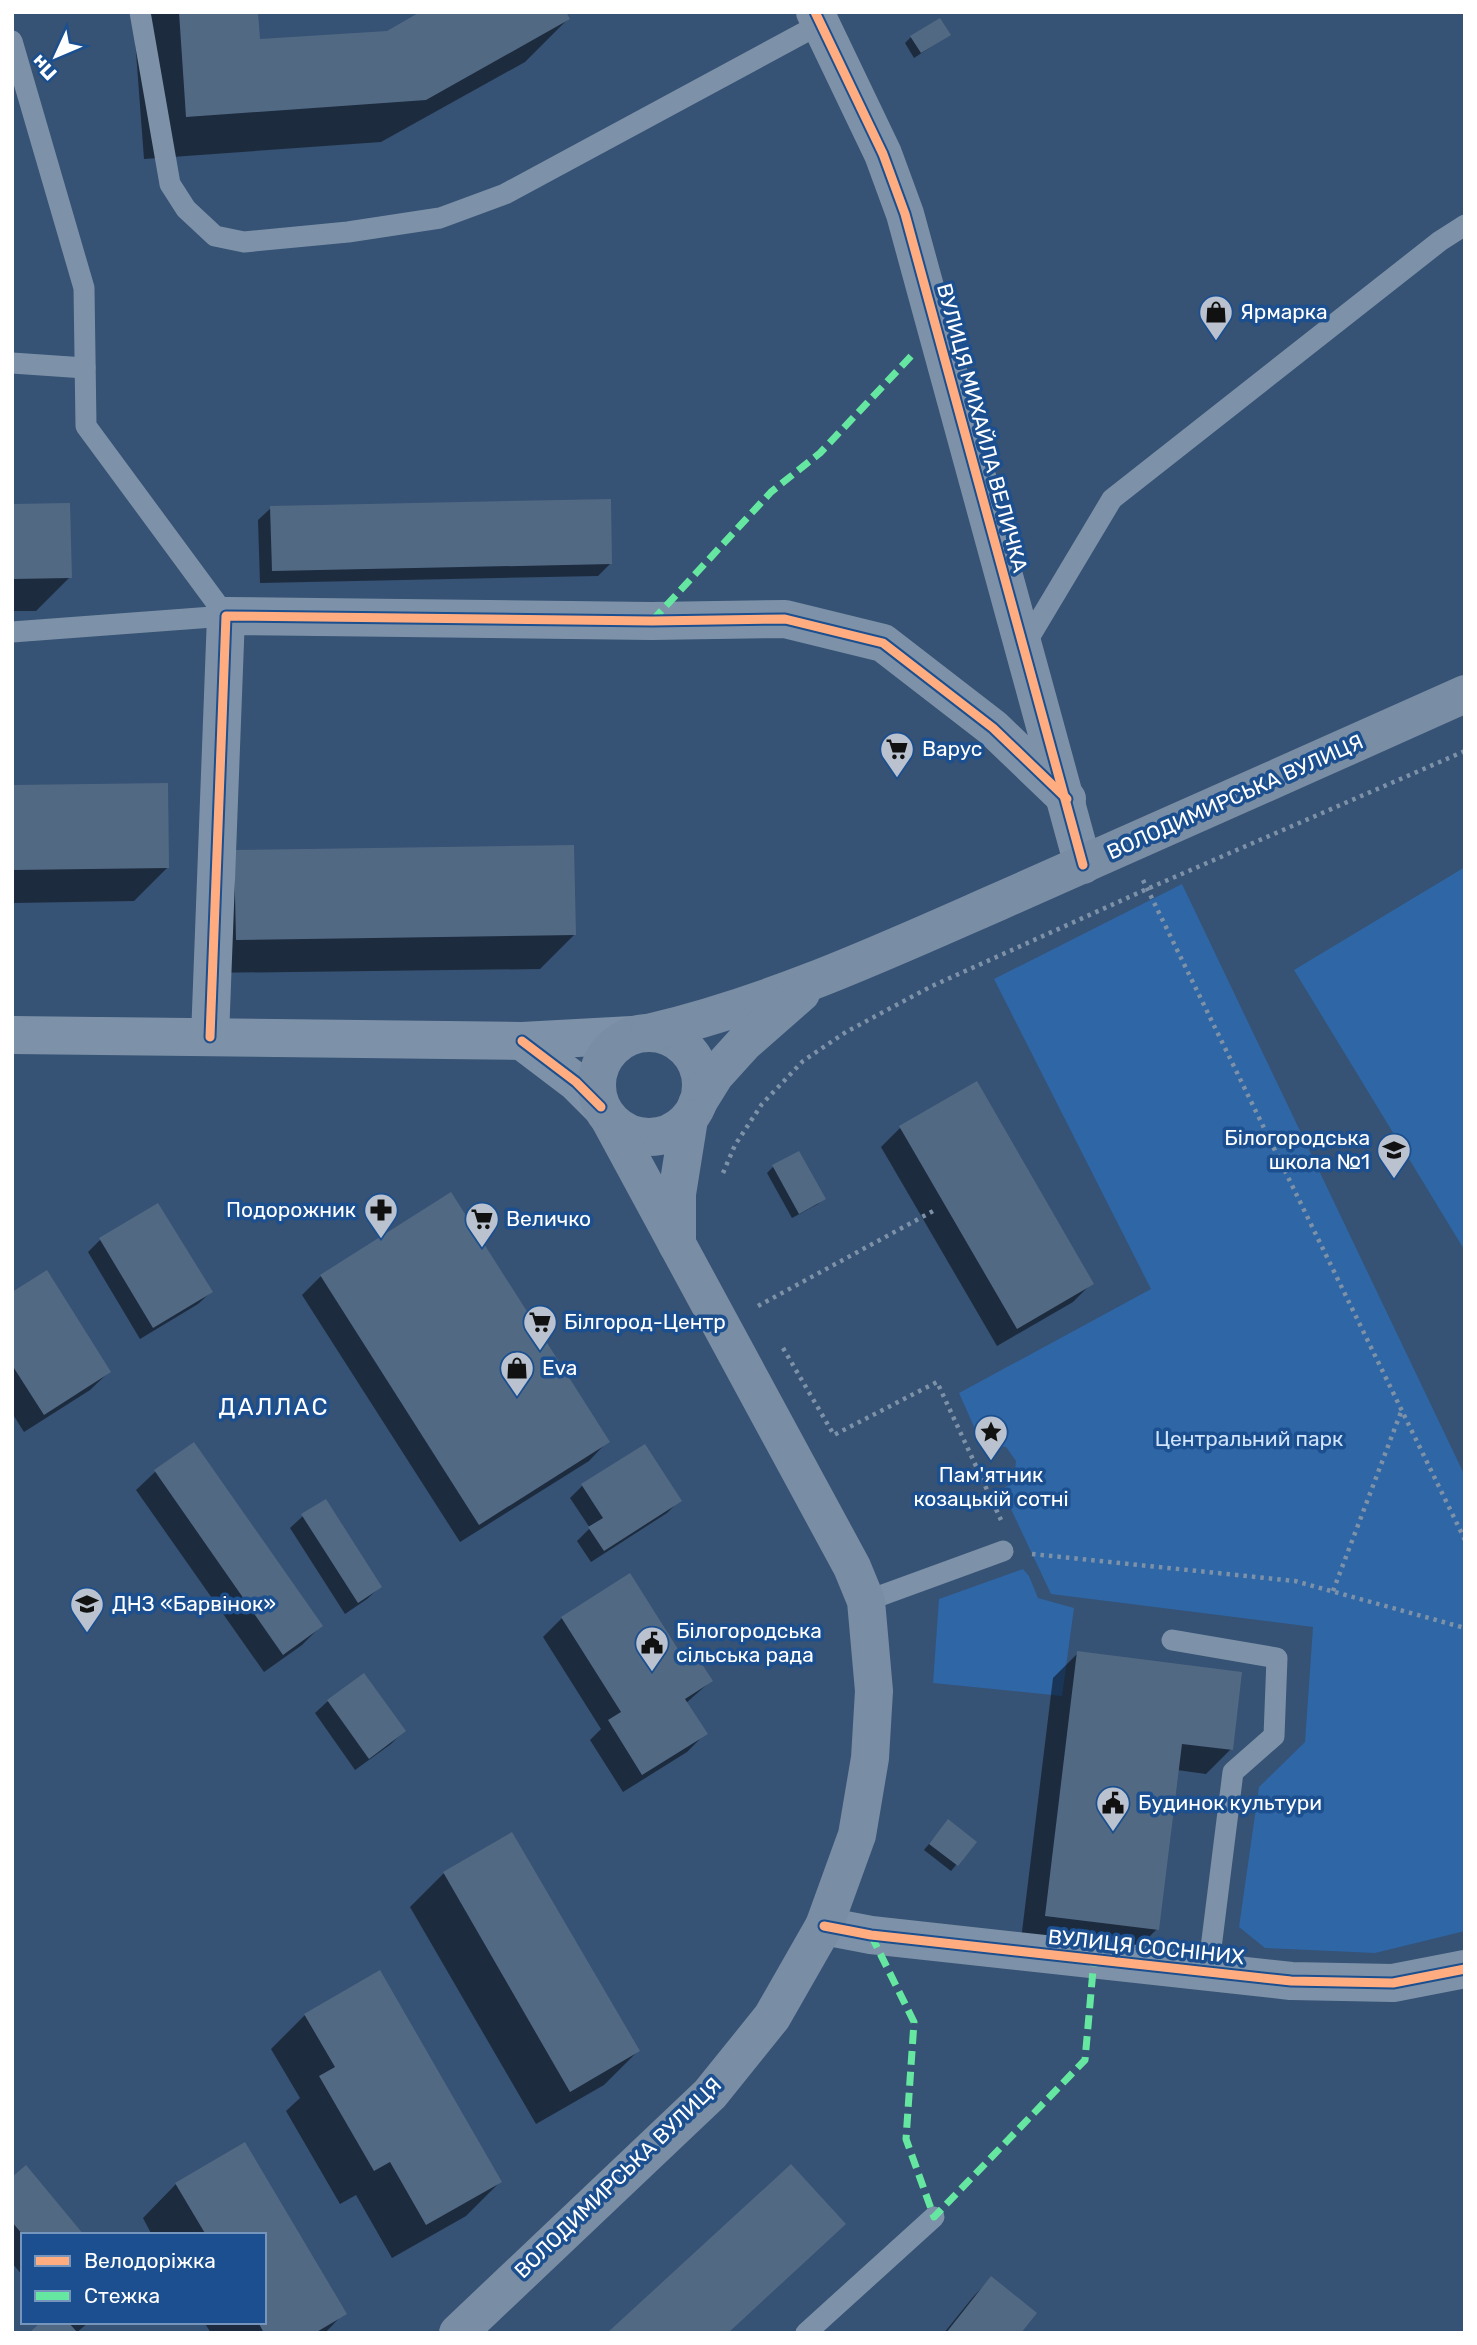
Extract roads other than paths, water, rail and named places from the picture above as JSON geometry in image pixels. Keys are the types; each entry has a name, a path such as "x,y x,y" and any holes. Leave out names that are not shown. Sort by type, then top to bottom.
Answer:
{"main road":[{"name":"ВОЛОДИМИРСЬКА ВУЛИЦЯ","path":"640,1034 693,1022 813,983 1465,694"},
{"name":"ВОЛОДИМИРСЬКА ВУЛИЦЯ","path":"677,1246 677,1194 693,1112 715,1075 744,1043 813,983"},
{"path":"640,1034 664,1035 679,1043 691,1055 699,1070 701,1087 693,1112 676,1130 659,1137 625,1133 606,1115 596,1091 604,1057 617,1044 640,1034"},
{"name":"ВОЛОДИМИРСЬКА ВУЛИЦЯ","path":"458,2333 710,2094 772,2017 824,1926 857,1835 870,1758 874,1691 866,1601 852,1567 606,1115"}],"street":[{"name":"ВУЛИЦЯ МИХАЙЛА ВЕЛИЧКА","path":"818,18 883,154 905,214 1083,865"},
{"path":"210,1037 226,616 652,621 785,619 883,643 993,728 1067,799"},
{"path":"12,1035 522,1041 640,1034"},
{"path":"522,1041 576,1082 606,1115"},
{"name":"ВУЛИЦЯ СОСНІНИХ","path":"824,1926 871,1935 1291,1980 1393,1983 1465,1969"}],"lane":[{"path":"140,12 170,184 186,209 215,236 244,242 348,232 440,218 505,194 818,18"},
{"path":"12,41 84,288 86,426 226,616"},
{"path":"1024,646 1112,499 1440,241 1465,225"},
{"path":"12,363 85,368"},
{"path":"12,632 226,616"},
{"path":"866,1601 1003,1550"},
{"path":"1172,1640 1277,1658 1274,1736 1233,1772 1208,1972"},
{"path":"806,2333 934,2217"}],"place":[{"name":"Ярмарка","path":"1216,342"},
{"name":"Варус","path":"897,779"},
{"name":"Білогородська школа №1","path":"1394,1180"},
{"name":"Подорожник","path":"381,1240"},
{"name":"Величко","path":"482,1249"},
{"name":"Білгород-Центр","path":"540,1352"},
{"name":"Eva","path":"517,1398"},
{"name":"Пам'ятник козацькій сотні","path":"991,1462"},
{"name":"ДНЗ «Барвінок»","path":"87,1634"},
{"name":"Білогородська сільська рада","path":"652,1673"},
{"name":"Будинок культури","path":"1113,1833"}],"district":[{"name":"ДАЛЛАС","path":"274,1407"}],"park label":[{"name":"Центральний парк","path":"1249,1439"}]}
